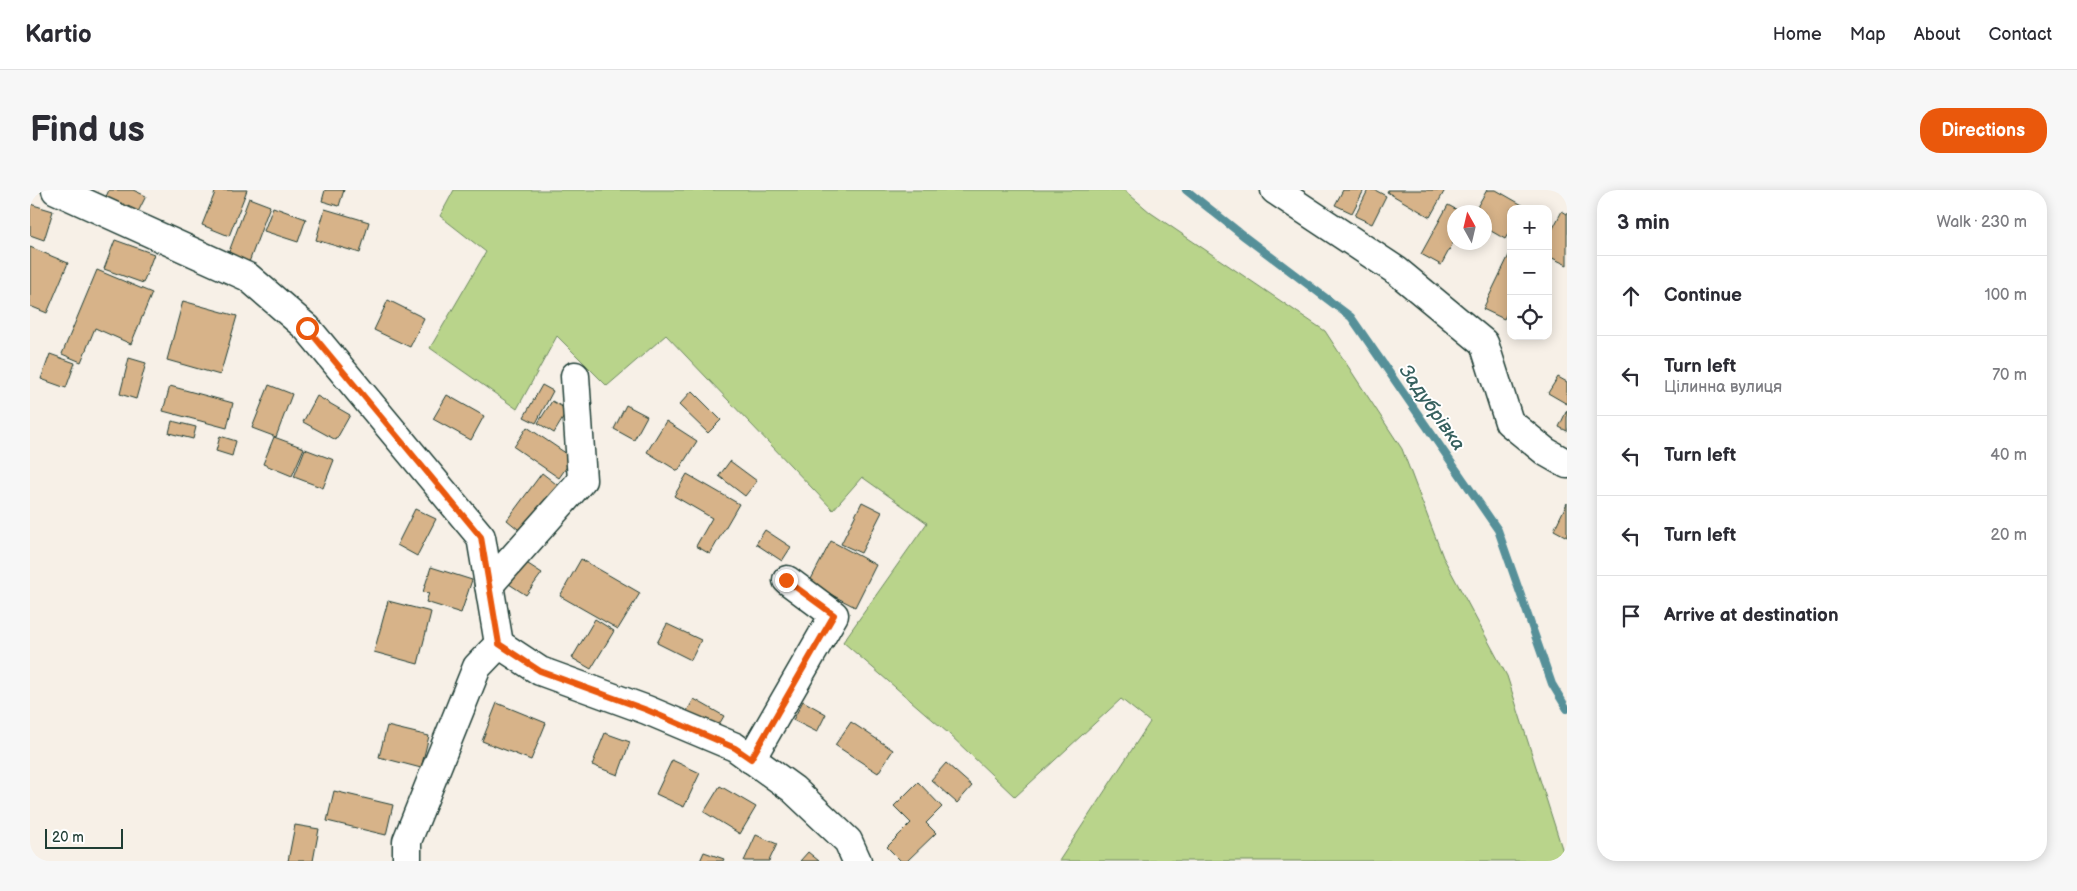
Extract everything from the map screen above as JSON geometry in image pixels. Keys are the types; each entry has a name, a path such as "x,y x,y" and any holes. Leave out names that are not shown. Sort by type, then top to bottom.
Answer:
{"street":[{"path":"56,190 248,277 307,328 481,537 499,644 540,671 647,710 735,748 793,789 848,841 857,861"},
{"path":"1275,190 1397,271 1484,343 1509,422 1546,452 1567,464"},
{"path":"489,585 582,480 575,376"},
{"path":"751,759 834,615 786,580"},
{"path":"407,861 407,841 477,667 499,644"}],"green space":[{"path":"454,190 1124,190 1151,213 1325,331 1402,449 1443,557 1507,676 1566,861 1059,861 1150,722 1121,699 1015,797 948,733 843,642 927,523 862,477 833,510 666,335 607,386 557,336 517,409 430,348 486,252 440,216"}],"building":[{"path":"109,190 133,190 146,196 136,216 104,201"},
{"path":"216,190 247,190 229,236 202,225"},
{"path":"325,190 344,190 339,206 322,201"},
{"path":"1343,190 1364,190 1352,213 1335,205"},
{"path":"1368,190 1375,190 1386,196 1372,224 1355,216"},
{"path":"1388,190 1445,190 1430,217 1387,192"},
{"path":"1487,190 1496,190 1522,205 1507,205 1507,236 1505,239 1492,232 1492,205 1478,205"},
{"path":"249,198 270,206 248,265 227,257"},
{"path":"30,204 53,211 44,240 30,235"},
{"path":"273,207 306,219 298,242 264,231"},
{"path":"1447,207 1447,250 1449,250 1441,265 1421,254"},
{"path":"325,209 369,222 360,253 316,240"},
{"path":"1562,211 1567,214 1567,265 1552,258 1552,230"},
{"path":"115,240 154,254 143,283 104,269"},
{"path":"30,247 68,263 47,313 30,306"},
{"path":"1507,259 1507,313 1504,319 1483,309"},
{"path":"97,270 152,293 131,344 95,328 81,362 62,354"},
{"path":"388,300 424,318 410,347 374,330"},
{"path":"183,301 237,316 220,375 167,360"},
{"path":"50,354 75,363 66,388 41,379"},
{"path":"129,358 146,363 136,399 120,394"},
{"path":"1558,377 1567,382 1567,404 1548,393"},
{"path":"269,385 292,394 276,437 252,428"},
{"path":"542,385 553,391 536,423 524,417"},
{"path":"170,386 233,403 227,428 163,411"},
{"path":"692,391 721,420 708,433 679,405"},
{"path":"447,395 484,416 471,440 433,419"},
{"path":"317,396 350,415 336,440 303,422"},
{"path":"552,401 568,410 554,433 538,423"},
{"path":"626,405 647,416 634,440 614,429"},
{"path":"1567,410 1567,431 1559,427"},
{"path":"172,421 196,427 193,439 169,433"},
{"path":"666,421 697,441 678,471 647,452"},
{"path":"527,427 573,458 559,478 514,447"},
{"path":"220,436 236,441 232,456 216,451"},
{"path":"274,437 304,448 292,476 263,464"},
{"path":"305,449 334,460 323,488 294,477"},
{"path":"730,461 757,481 745,496 719,476"},
{"path":"542,473 560,487 524,534 507,520"},
{"path":"687,474 739,504 710,554 696,546 712,518 674,496"},
{"path":"862,502 882,512 861,553 841,544"},
{"path":"1567,503 1567,537 1554,530"},
{"path":"415,509 436,519 417,556 397,545"},
{"path":"765,530 791,547 782,561 756,544"},
{"path":"831,541 876,565 855,607 809,583"},
{"path":"581,559 640,593 618,629 560,596"},
{"path":"525,562 542,573 526,595 509,584"},
{"path":"431,567 472,580 461,613 426,602 429,593 423,592"},
{"path":"388,601 431,612 418,664 374,652"},
{"path":"595,619 614,631 591,669 572,658"},
{"path":"667,624 701,640 691,660 657,643"},
{"path":"694,699 724,716 714,733 684,716"},
{"path":"803,701 826,714 817,732 793,720"},
{"path":"497,703 546,723 531,760 482,741"},
{"path":"851,722 893,750 878,773 835,745"},
{"path":"387,726 429,736 421,768 379,757"},
{"path":"605,733 630,742 618,775 592,765"},
{"path":"672,760 700,773 684,807 656,794"},
{"path":"946,763 972,786 957,803 931,780"},
{"path":"918,782 942,807 926,823 936,833 907,861 901,861 887,847 911,823 894,806"},
{"path":"720,786 756,807 740,834 704,812"},
{"path":"334,791 393,805 386,835 327,821"},
{"path":"295,825 319,829 313,861 288,861"},
{"path":"756,835 777,844 769,861 744,861"},
{"path":"704,852 724,859 723,861 700,861"},
{"path":"808,852 819,861 800,861"}],"waterway":[{"name":"Задубрівка","path":"1186,190 1351,317 1498,530 1552,684 1567,709"}],"route":[{"path":"307,328 481,537 499,644 540,671 647,710 735,748 751,759 834,615 786,580"}]}
